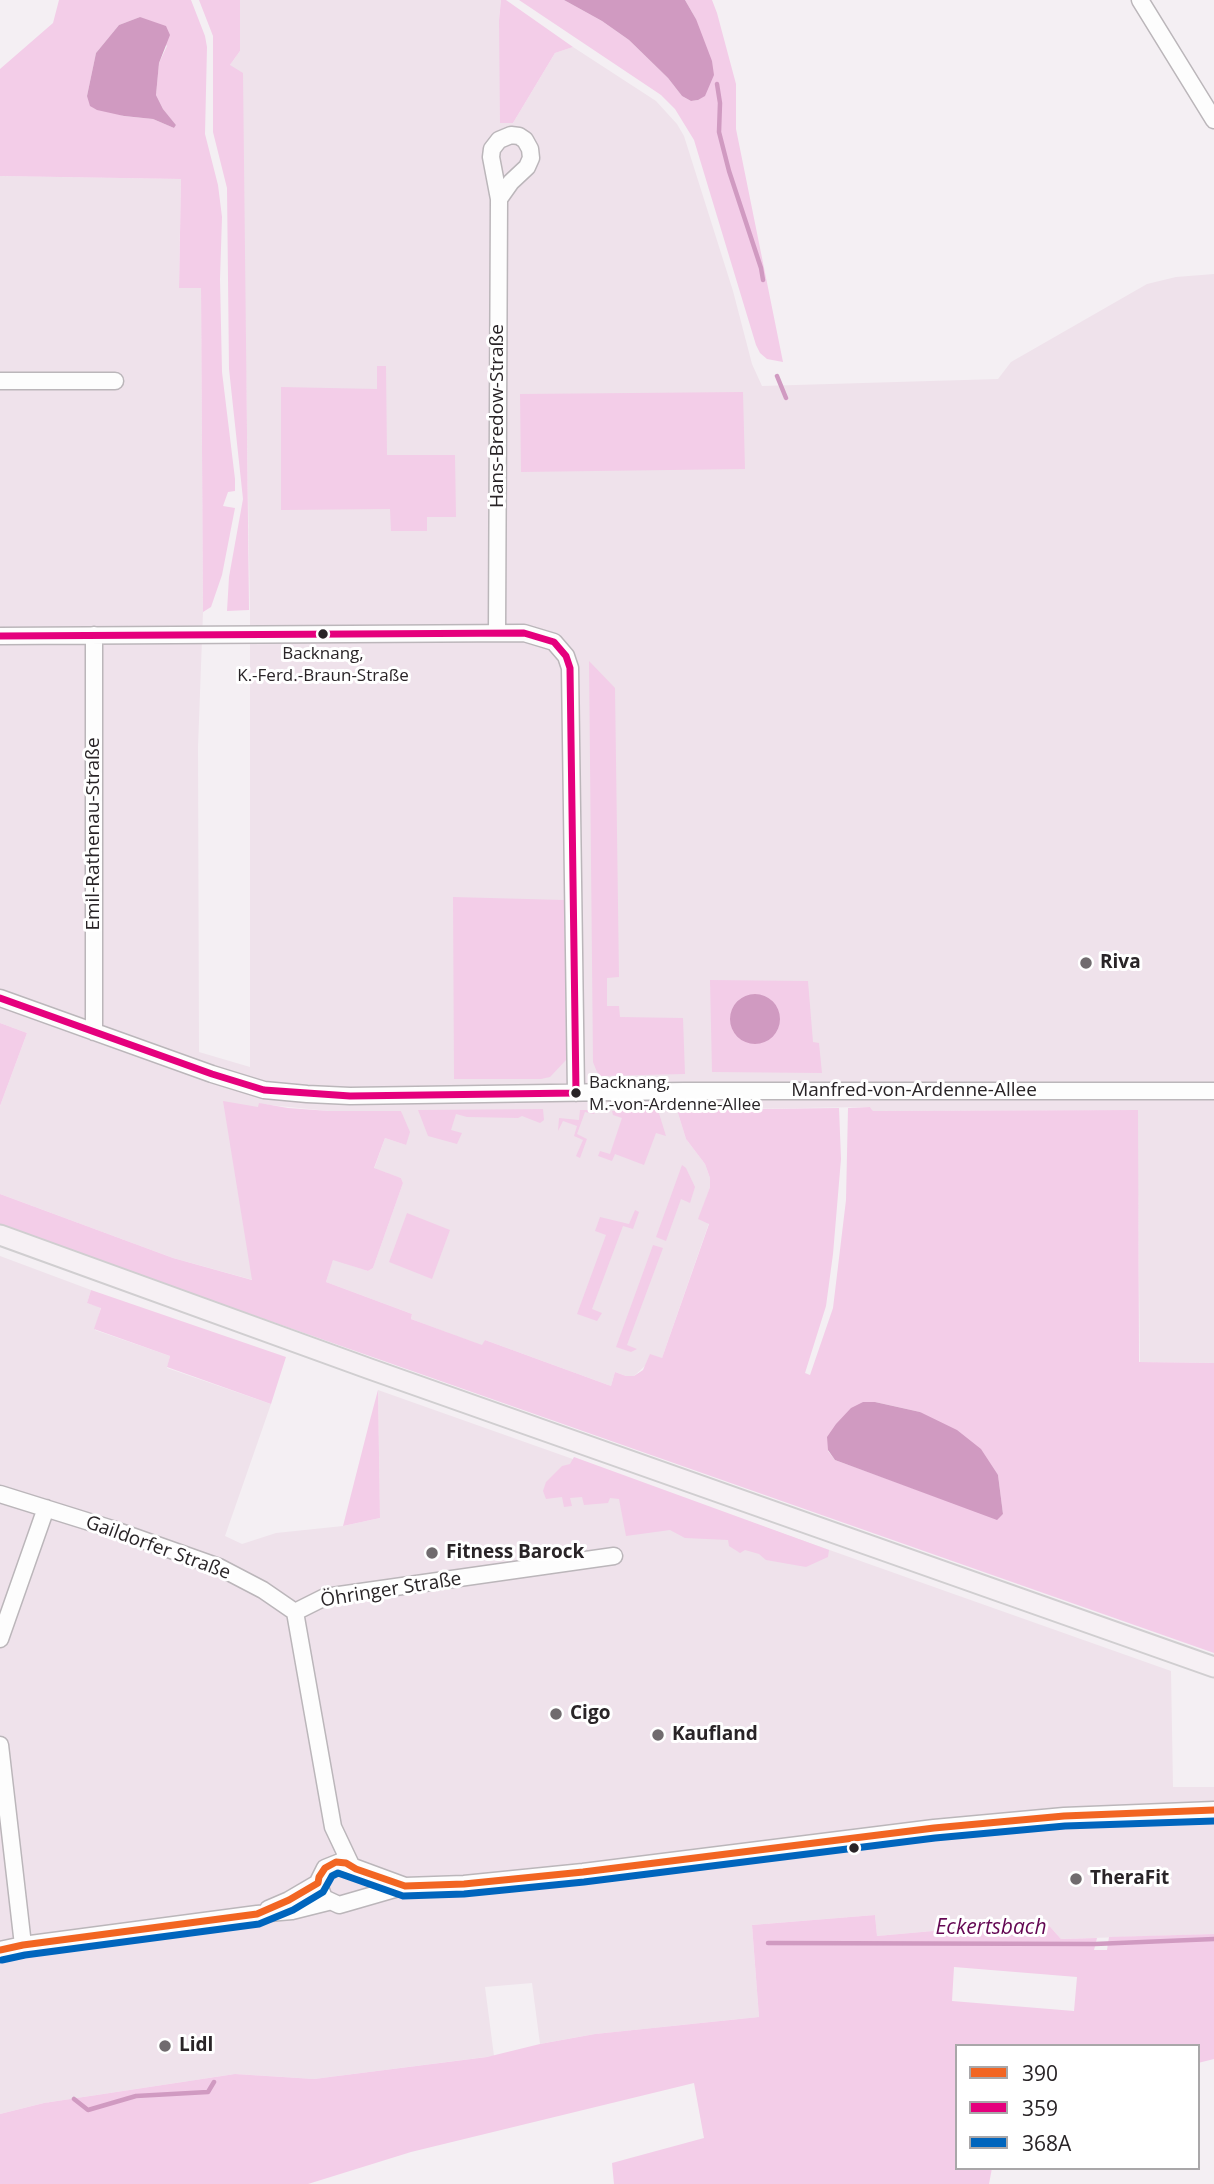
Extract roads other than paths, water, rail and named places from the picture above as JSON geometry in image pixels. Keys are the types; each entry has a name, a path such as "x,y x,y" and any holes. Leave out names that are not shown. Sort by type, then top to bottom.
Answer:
{"main road":[{"path":"0,1235 383,1374 1214,1667"}],"street":[{"path":"1140,0 1214,120"},
{"name":"Hans-Bredow-Straße","path":"498,632 499,199"},
{"path":"0,381 115,381"},
{"path":"0,636 524,632 547,638 561,647 570,668 576,1093"},
{"name":"Emil-Rathenau-Straße","path":"94,635 94,1032"},
{"name":"Manfred-von-Ardenne-Allee","path":"0,998 264,1090 350,1096 1214,1091"},
{"name":"Gaildorfer Straße","path":"0,1494 112,1528 219,1567 263,1590 295,1612"},
{"path":"0,1639 46,1508"},
{"name":"Öhringer Straße","path":"295,1612 325,1597 614,1556"},
{"path":"295,1612 333,1827 361,1883 361,1890 355,1899"},
{"path":"0,1745 23,1945"},
{"path":"0,1950 292,1911 328,1902 339,1905 405,1886 464,1884 583,1872 934,1828 1064,1816 1214,1810"},
{"path":"328,1902 318,1883 325,1867 333,1827"},
{"path":"325,1867 336,1862 405,1886"},
{"path":"257,1914 318,1883"}],"waterway":[{"path":"717,84 720,103 719,132 763,280"},
{"path":"777,376 786,398"},
{"name":"Eckertsbach","path":"768,1943 1095,1944 1214,1939"},
{"name":"Eckertsbach","path":"74,2099 88,2110 136,2096 208,2092 214,2082"}],"place":[{"name":"Backnang, K.-Ferd.-Braun-Straße","path":"323,634"},
{"name":"Riva","path":"1086,963"},
{"name":"Backnang, M.-von-Ardenne-Allee","path":"576,1093"},
{"name":"Fitness Barock","path":"432,1553"},
{"name":"Cigo","path":"556,1714"},
{"name":"Kaufland","path":"658,1735"},
{"name":"TheraFit","path":"1076,1879"},
{"name":"Lidl","path":"165,2046"}]}
